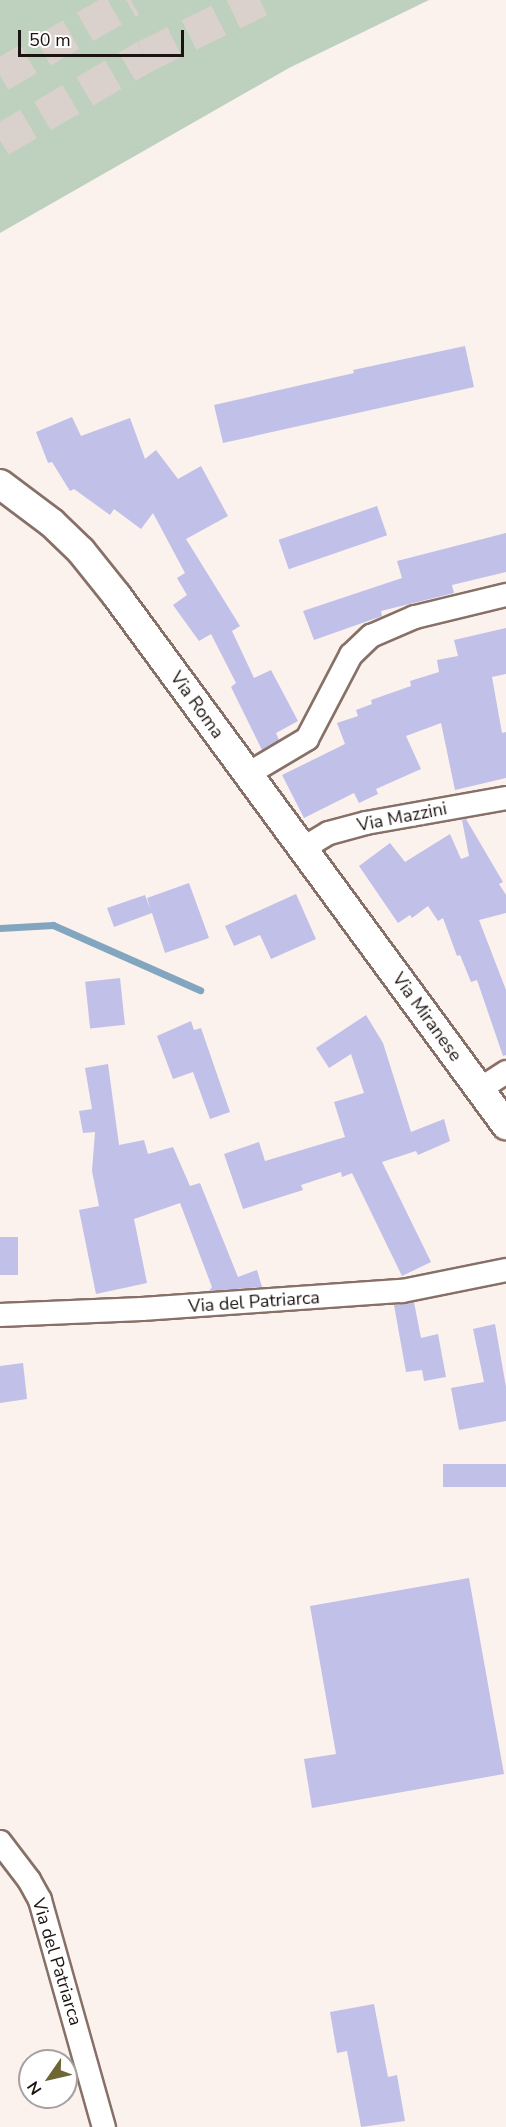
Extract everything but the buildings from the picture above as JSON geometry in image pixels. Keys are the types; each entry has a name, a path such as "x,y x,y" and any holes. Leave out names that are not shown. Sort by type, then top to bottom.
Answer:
{"main road":[{"name":"Via Roma","path":"0,484 52,524 81,551 117,596 373,945"},
{"name":"Via Miranese","path":"373,945 506,1125"}],"street":[{"path":"248,774 307,739 341,670 351,655 371,636 415,617 506,595"},
{"name":"Via Mazzini","path":"302,849 329,833 366,823 506,798"},
{"path":"480,1089 506,1072"},
{"name":"Via del Patriarca","path":"0,1315 154,1309 402,1291 506,1270"},
{"name":"Via del Patriarca","path":"0,1842 30,1880 40,1900 104,2127"}],"green space":[{"path":"0,0 429,0 289,68 0,233"}],"waterway":[{"path":"0,928 53,925 200,990"}],"tunnel":[{"path":"0,75 131,0"},
{"path":"0,140 145,56 260,0"}]}
